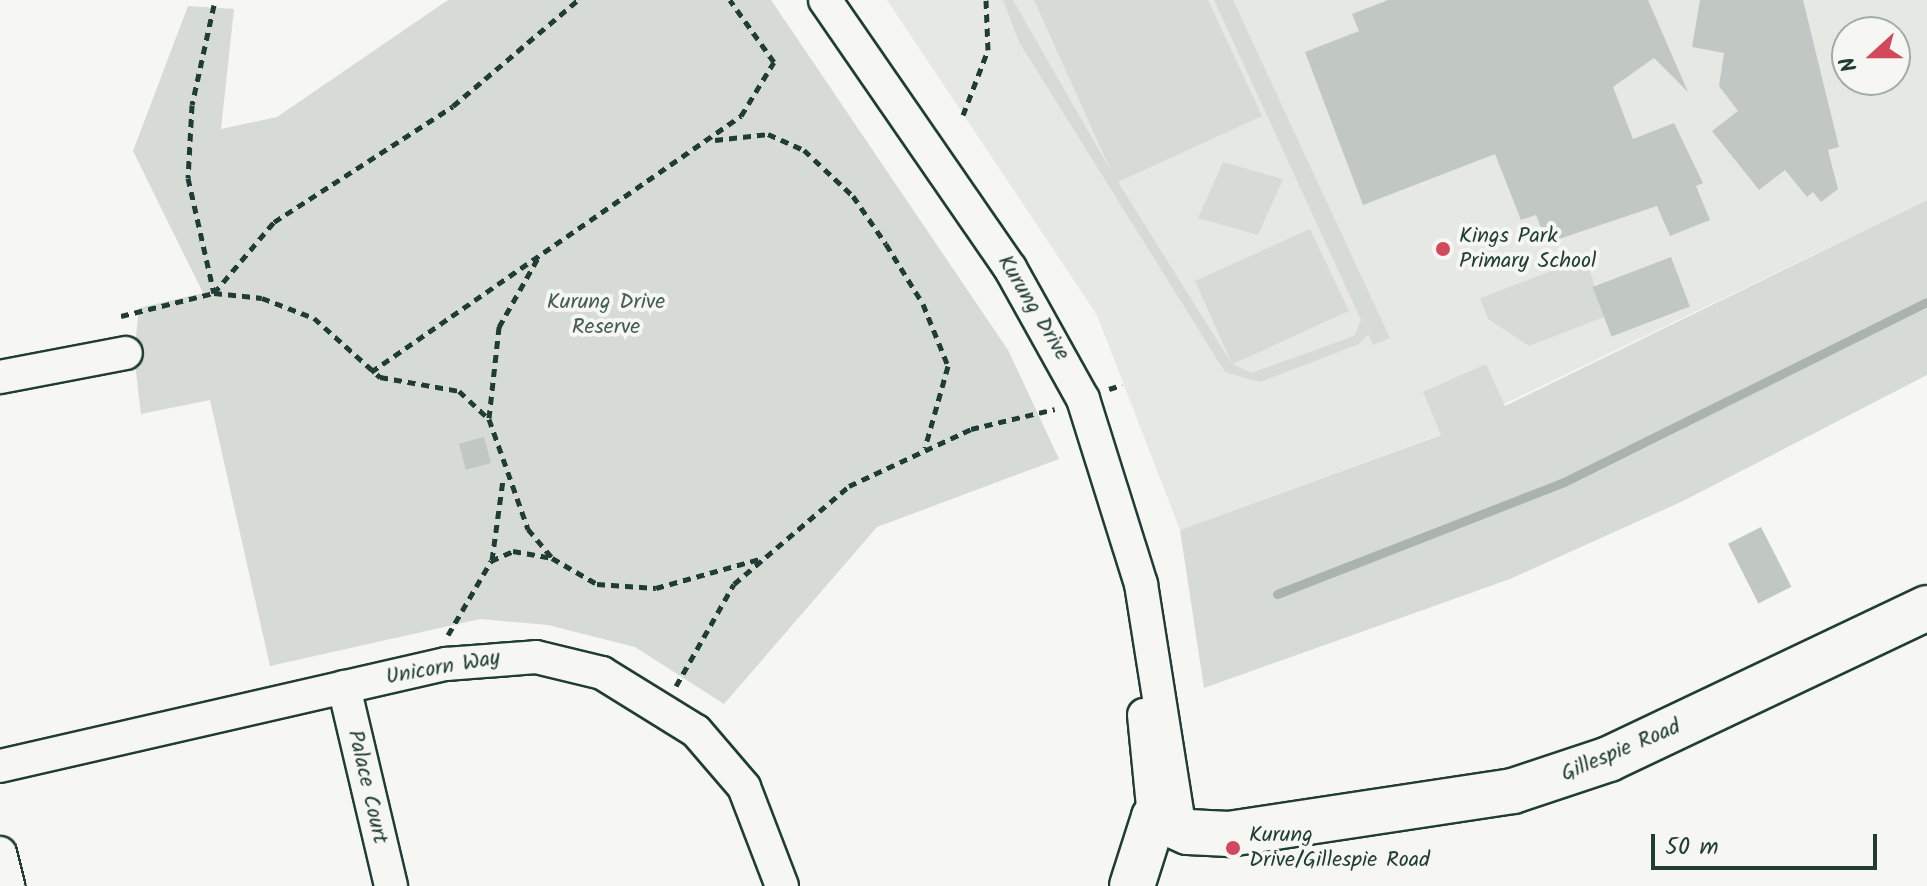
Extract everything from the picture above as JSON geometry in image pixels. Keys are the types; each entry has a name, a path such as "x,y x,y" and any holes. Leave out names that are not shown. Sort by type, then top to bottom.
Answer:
{"street":[{"name":"Kurung Drive","path":"825,0 1010,268 1083,399 1128,528 1151,656 1142,740 1172,819 1132,886"},
{"path":"0,377 126,353"},
{"name":"Gillespie Road","path":"1172,819 1229,834 1294,821 1456,804 1552,780 1927,608"},
{"name":"Unicorn Way","path":"0,766 446,664 492,656 557,661 602,673 665,708 696,731 744,787 782,886"},
{"name":"Palace Court","path":"344,687 391,886"},
{"path":"1155,886 1172,819"},
{"path":"0,853 8,886"}],"path":[{"path":"214,293 274,222 443,113 578,0"},
{"path":"371,372 711,141 741,116 774,62 730,0"},
{"path":"963,115 988,50 986,0"},
{"path":"214,5 192,105 188,165 214,293"},
{"path":"711,141 768,134 804,150 878,232 923,304 948,366 925,449"},
{"path":"539,256 499,327 489,419 504,474 528,529 552,558"},
{"path":"121,316 214,293 262,298 314,318 371,372 459,391 489,419"},
{"path":"665,708 711,615 760,559 849,486 925,449 1122,385"},
{"path":"446,664 449,626 491,561 504,474"},
{"path":"491,561 513,551 552,558 597,584 639,589 760,559"}],"shaded area":[{"name":"Kings Park Primary School","path":"887,0 1927,0 1927,200 1442,434 1180,530 1097,315"}],"green space":[{"name":"Kurung Drive Reserve","path":"448,0 771,0 1008,350 1059,459 877,527 724,704 635,647 548,625 480,619 270,666 210,400 141,414 134,355 139,308 203,293 133,151 188,6 234,9 221,129 277,117"},
{"path":"1003,0 1013,0 1111,171 1034,0 1208,0 1262,116 1118,182 1232,364 1195,281 1310,229 1349,311 1233,364 1251,373 1354,336 1361,320 1214,0 1233,0 1390,338 1373,345 1368,334 1359,344 1260,382 1225,372 1019,42"},
{"path":"1223,162 1283,179 1258,235 1198,218"},
{"path":"1927,200 1927,375 1683,501 1510,579 1204,688 1180,530 1441,435 1423,392 1486,364 1505,406"},
{"path":"1586,258 1604,317 1529,346 1488,319 1480,298"}],"building":[{"path":"1388,0 1648,0 1688,92 1654,58 1613,87 1633,139 1674,123 1703,183 1696,186 1710,220 1670,236 1657,206 1547,243 1536,215 1521,220 1495,154 1363,205 1305,52 1359,31 1352,14"},
{"path":"1700,0 1803,0 1839,147 1828,150 1838,189 1821,202 1813,192 1807,197 1785,170 1759,190 1712,131 1738,111 1719,86 1724,53 1692,47"},
{"path":"1671,257 1690,306 1612,337 1593,287"},
{"path":"484,437 491,463 466,470 459,444"},
{"path":"1761,527 1791,587 1758,603 1728,544"}],"waterway":[{"path":"1277,594 1564,482 1927,302"}],"place":[{"name":"Kings Park Primary School","path":"1443,249"},
{"name":"Kurung Drive/Gillespie Road","path":"1233,848"}]}
